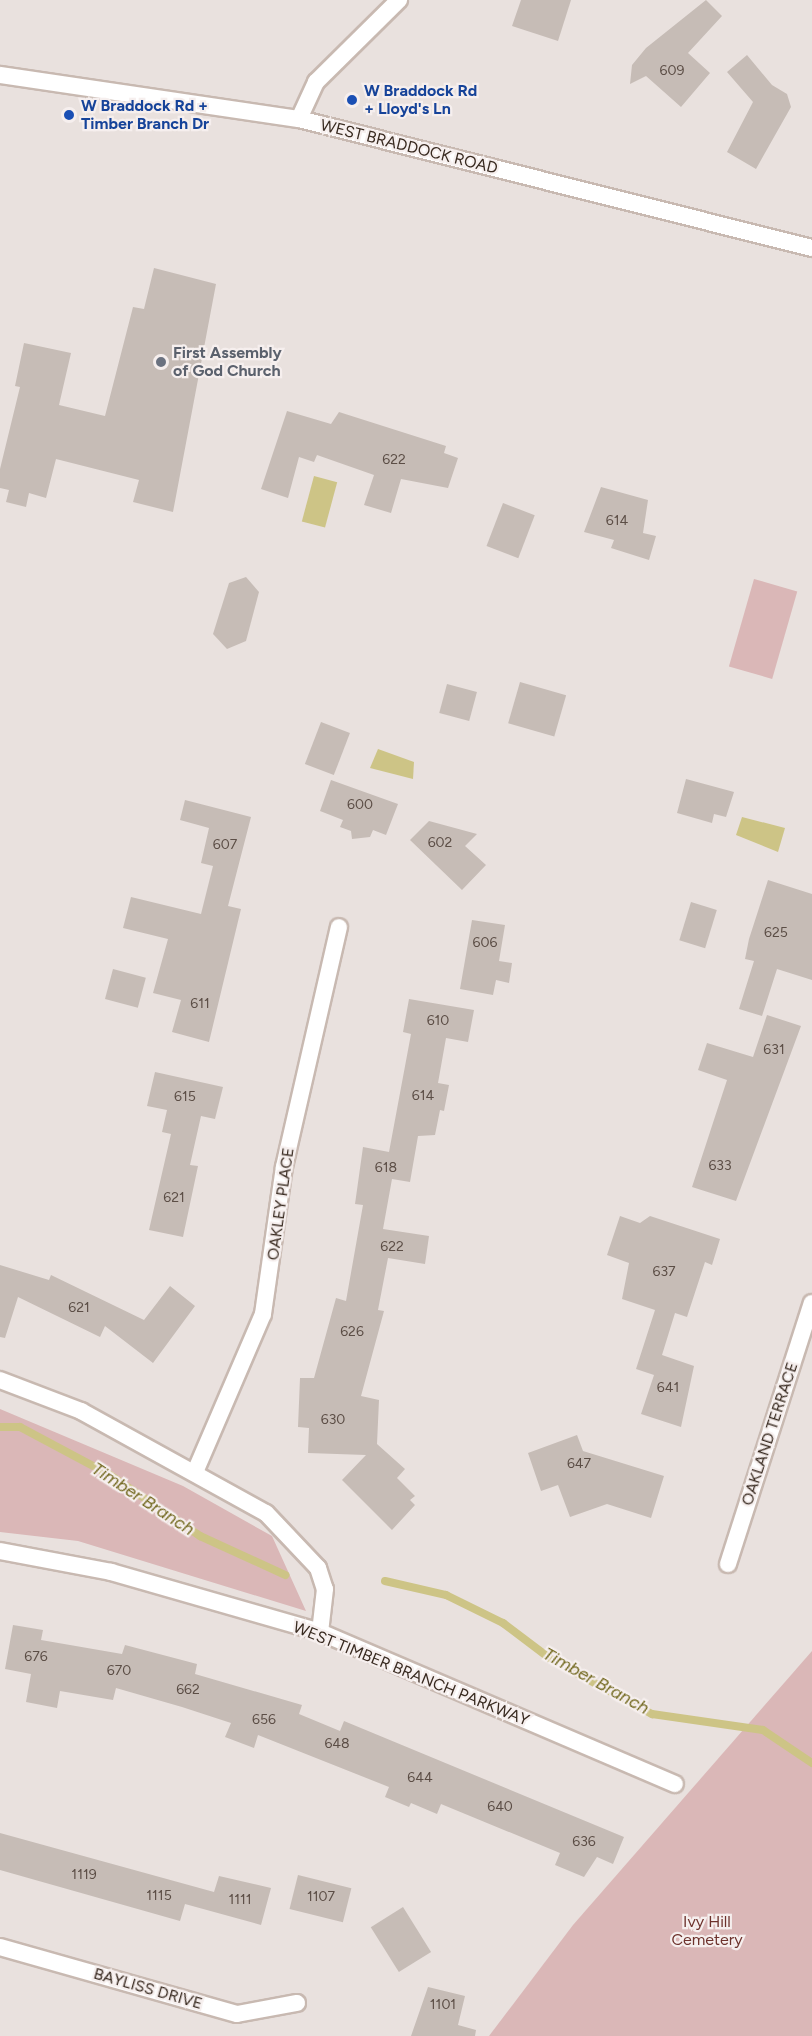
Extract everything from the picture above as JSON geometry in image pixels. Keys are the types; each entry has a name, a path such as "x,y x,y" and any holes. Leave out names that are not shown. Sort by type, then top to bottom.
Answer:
{"street":[{"path":"299,119 316,82 399,0"},
{"name":"WEST BRADDOCK ROAD","path":"0,75 299,119 812,248"},
{"name":"OAKLEY PLACE","path":"195,1472 263,1314 284,1167 339,927"},
{"name":"OAKLAND TERRACE","path":"728,1564 812,1303"},
{"path":"0,1380 81,1411 266,1513 307,1554 325,1589 320,1632"},
{"name":"WEST TIMBER BRANCH PARKWAY","path":"0,1551 111,1572 320,1632 675,1784"},
{"name":"BAYLISS DRIVE","path":"0,1947 237,2014 297,2003"}],"green space":[{"path":"754,579 797,591 772,679 729,666"},
{"path":"0,1409 183,1486 272,1536 306,1611 78,1541 0,1532"},
{"name":"Ivy Hill Cemetery","path":"812,1651 812,2036 489,2036 573,1925"}],"shaded area":[{"path":"314,476 337,482 325,528 302,521"},
{"path":"378,749 414,762 413,779 370,768"},
{"path":"742,817 785,828 778,852 736,835"}],"building":[{"path":"521,0 571,0 558,41 512,26"},
{"path":"706,0 722,16 688,53 710,73 681,107 646,76 630,84 632,65 646,48"},
{"path":"747,55 772,85 787,94 791,107 756,169 727,152 753,102 727,72"},
{"name":"First Assembly of God Church","path":"154,268 216,284 173,512 133,502 139,480 56,459 46,498 29,493 26,507 6,502 9,490 0,488 0,469 20,387 15,386 24,343 71,353 59,405 105,416 133,307 144,309"},
{"path":"287,411 331,424 339,412 446,446 444,453 458,458 448,488 401,479 391,513 364,505 374,475 317,455 314,462 299,457 288,498 261,489"},
{"path":"601,487 648,500 643,533 656,536 649,560 611,548 614,540 584,532"},
{"path":"503,503 535,515 518,558 487,546"},
{"path":"246,577 259,592 246,641 227,649 213,634 229,583"},
{"path":"520,682 566,695 554,737 508,723"},
{"path":"447,684 477,692 469,721 439,713"},
{"path":"321,722 350,733 334,775 305,764"},
{"path":"686,779 734,792 726,817 714,814 712,823 677,813"},
{"path":"331,780 398,804 386,835 373,830 370,837 352,839 351,831 340,827 343,820 320,811"},
{"path":"185,800 251,817 228,906 241,909 209,1042 172,1032 181,1000 153,993 168,939 123,928 131,897 201,914 213,866 201,863 209,828 180,820"},
{"path":"429,821 477,834 465,846 486,865 462,890 410,840"},
{"path":"768,880 812,894 812,980 777,969 762,1016 739,1009 754,961 745,959 749,939"},
{"path":"691,902 717,910 705,948 679,940"},
{"path":"472,920 505,925 499,961 512,963 509,983 496,980 493,995 460,989"},
{"path":"113,969 146,978 138,1008 105,999"},
{"path":"409,999 474,1010 468,1042 446,1038 438,1083 449,1085 444,1111 440,1110 435,1135 418,1136 410,1182 392,1179 383,1229 429,1236 425,1264 388,1258 378,1310 384,1311 361,1396 379,1400 377,1444 405,1469 397,1478 415,1496 410,1500 415,1505 392,1530 342,1480 366,1455 308,1453 309,1428 298,1427 300,1378 314,1378 336,1298 346,1301 363,1205 355,1204 363,1147 389,1152 411,1034 403,1032"},
{"path":"767,1015 801,1026 736,1201 692,1187 727,1080 698,1070 707,1043 753,1057"},
{"path":"155,1072 223,1087 215,1119 201,1116 190,1165 198,1166 183,1237 149,1230 171,1134 162,1132 167,1110 147,1106"},
{"path":"620,1216 640,1223 650,1216 720,1239 712,1265 705,1262 687,1317 675,1313 662,1355 694,1366 681,1427 641,1414 654,1375 636,1369 655,1310 622,1299 629,1263 607,1255"},
{"path":"0,1265 49,1280 51,1275 144,1320 170,1286 195,1306 153,1363 105,1326 100,1337 18,1297 5,1338 0,1337"},
{"path":"577,1435 583,1451 664,1476 651,1518 607,1504 570,1517 558,1485 541,1491 528,1453"},
{"path":"13,1625 43,1630 41,1640 122,1654 125,1645 197,1664 195,1674 302,1705 299,1714 340,1731 344,1721 624,1837 613,1864 597,1857 584,1877 555,1865 560,1853 441,1804 437,1814 411,1803 409,1807 385,1797 389,1787 258,1735 254,1748 225,1737 231,1723 182,1707 116,1688 113,1700 60,1691 57,1708 26,1702 31,1674 5,1669"},
{"path":"0,1833 214,1892 219,1876 271,1888 261,1925 185,1904 180,1921 0,1870"},
{"path":"298,1875 351,1888 343,1922 290,1909"},
{"path":"403,1907 431,1952 399,1972 371,1927"},
{"path":"428,1987 465,1996 458,2025 476,2030 475,2036 411,2036"}],"waterway":[{"name":"Timber Branch","path":"0,1427 20,1427 110,1475 200,1536 285,1575"},
{"name":"Timber Branch","path":"385,1581 446,1595 503,1623 552,1660 652,1714 763,1730 812,1763"}],"place":[{"name":"W Braddock Rd + Lloyd's Ln","path":"352,100"},
{"name":"W Braddock Rd + Timber Branch Dr","path":"69,115"},
{"name":"First Assembly of God Church","path":"161,362"}]}
